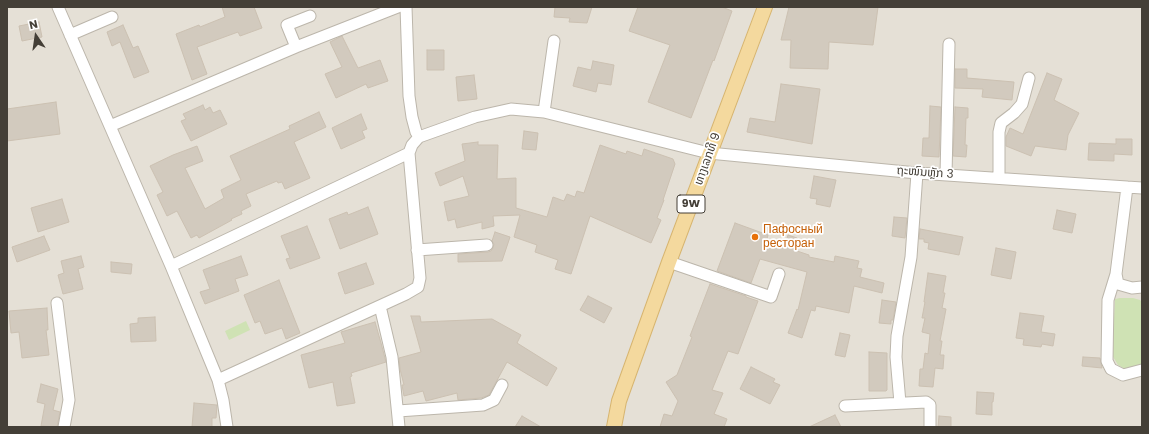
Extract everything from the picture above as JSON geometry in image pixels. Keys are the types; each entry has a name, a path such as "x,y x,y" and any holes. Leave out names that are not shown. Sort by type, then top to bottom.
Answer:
{"main road":[{"name":"ທາງເລກທີ 9","path":"605,427 619,401 709,153 765,7"},
{"name":"ທາງເລກທີ 9","path":"614,427 619,401"}],"street":[{"path":"58,7 171,266 218,380 227,427"},
{"path":"110,126 296,47 398,7"},
{"path":"218,380 406,294 418,287 420,278 409,153 412,145 419,137 412,117 409,96 406,7"},
{"path":"296,47 287,25 310,16"},
{"path":"70,35 112,17"},
{"path":"544,112 554,41"},
{"path":"946,175 949,44"},
{"path":"999,178 999,132 1001,123 1014,113 1022,104 1029,78"},
{"name":"ຖະໜົນຫຼັກ 3","path":"419,137 475,117 511,109 544,112 709,153 917,173 1142,188"},
{"path":"171,266 409,153"},
{"path":"900,403 896,357 897,336 912,257 917,173"},
{"path":"1127,187 1116,274 1108,300 1107,361 1111,369 1122,375 1142,370"},
{"path":"417,250 487,245"},
{"path":"669,262 771,297 779,274"},
{"path":"1116,274 1118,284 1132,288 1142,287"},
{"path":"57,303 69,400 64,427"},
{"path":"380,306 392,357 399,427"},
{"path":"398,411 483,405 494,400 502,385"},
{"path":"845,406 926,402 930,405 930,427"}],"shaded area":[{"path":"7,7 1142,7 1142,427 7,427"}],"green space":[{"path":"1133,298 1142,302 1142,365 1125,369 1118,365 1112,355 1115,299"},
{"path":"246,321 250,330 229,340 225,331"}],"building":[{"path":"222,7 254,7 262,28 240,36 238,32 197,47 207,74 192,80 176,34 199,25 200,27 225,17"},
{"path":"555,7 592,7 587,23 569,22 570,18 554,17"},
{"path":"638,7 722,7 732,11 691,118 648,102 670,45 629,31"},
{"path":"789,7 878,7 873,45 829,42 828,69 790,68 791,40 781,40"},
{"path":"39,22 42,37 22,41 19,26"},
{"path":"123,25 133,48 138,46 149,72 134,78 120,42 112,46 107,32"},
{"path":"342,36 358,68 380,60 388,81 368,88 366,84 336,98 325,74 342,67 330,42"},
{"path":"427,50 444,50 444,70 427,70"},
{"path":"593,61 614,65 611,85 598,83 596,92 573,86 578,67 591,70"},
{"path":"955,69 967,69 967,78 1014,82 1012,100 982,97 983,89 955,88"},
{"path":"1047,73 1062,79 1054,100 1079,113 1068,135 1066,150 1035,146 1031,156 1006,146 1006,137 1010,128 1023,134"},
{"path":"474,75 477,99 458,101 456,77"},
{"path":"781,84 820,89 812,144 747,132 750,118 775,122"},
{"path":"56,102 60,134 7,141 7,109"},
{"path":"203,105 205,110 210,107 213,113 220,110 227,124 191,141 181,121 186,119 183,114"},
{"path":"930,106 941,107 939,157 922,156 923,138 929,138"},
{"path":"955,107 968,108 968,118 966,118 966,157 953,156"},
{"path":"319,112 326,127 294,142 310,178 285,189 282,182 278,183 277,181 246,194 251,206 241,211 242,214 199,238 197,235 191,238 177,211 167,216 157,195 163,192 150,166 197,146 203,161 185,168 205,209 224,198 221,190 241,180 230,156 290,129 289,126"},
{"path":"361,114 367,129 362,131 365,138 341,149 332,128"},
{"path":"524,131 538,133 536,150 522,149"},
{"path":"1116,139 1132,139 1132,155 1114,154 1114,161 1088,160 1089,143 1116,144"},
{"path":"478,142 478,145 498,145 497,179 516,178 516,208 547,217 553,197 564,201 567,194 575,197 577,191 584,193 600,145 626,154 627,151 642,156 644,149 673,159 675,164 657,218 661,220 651,243 590,216 571,274 555,269 558,260 535,252 537,245 514,237 520,215 493,216 494,226 482,229 482,222 457,228 455,219 448,221 444,202 469,196 463,176 440,186 435,173 465,161 462,144"},
{"path":"814,176 836,180 830,207 816,204 817,199 810,198"},
{"path":"62,199 69,222 38,232 31,208"},
{"path":"368,207 378,234 340,249 329,219 347,212 348,215"},
{"path":"1057,210 1076,214 1072,233 1053,229"},
{"path":"894,217 907,218 905,238 892,236"},
{"path":"735,223 768,235 766,243 784,248 788,235 797,238 794,250 809,255 809,257 834,262 835,256 859,261 857,268 862,269 860,277 884,283 882,293 854,286 849,313 816,306 815,311 811,310 802,338 788,333 797,309 798,310 807,272 760,259 751,283 717,271"},
{"path":"307,226 320,258 290,269 286,259 290,258 281,236"},
{"path":"920,229 963,237 959,255 928,249 929,243 924,242 924,239 919,239"},
{"path":"495,232 510,237 502,261 458,262 458,254 491,251 494,244 492,241"},
{"path":"44,236 50,250 17,262 12,247"},
{"path":"996,248 1016,252 1011,279 991,275"},
{"path":"81,256 84,267 78,269 83,289 63,294 58,275 64,273 61,261"},
{"path":"241,256 248,275 235,279 239,291 205,304 200,292 210,289 203,270"},
{"path":"111,262 132,264 131,274 111,272"},
{"path":"366,263 374,284 345,294 338,273"},
{"path":"928,273 946,276 942,308 946,309 940,341 942,341 940,355 944,355 943,369 935,368 933,387 919,386 920,369 923,369 925,353 928,354 930,334 922,332 925,318 922,318"},
{"path":"279,280 300,333 286,339 282,328 265,334 260,321 255,323 244,295"},
{"path":"710,284 758,301 738,354 728,351 712,390 723,393 714,414 727,419 724,427 660,427 664,414 672,416 678,401 666,382 677,375"},
{"path":"588,296 612,308 604,323 580,310"},
{"path":"882,300 896,302 891,324 879,323"},
{"path":"47,308 48,330 46,330 49,355 22,358 19,332 11,333 9,311"},
{"path":"1020,313 1044,316 1041,332 1055,334 1053,346 1042,344 1041,347 1023,345 1024,339 1016,338"},
{"path":"411,316 420,316 421,322 492,319 521,335 517,343 557,368 547,386 507,362 489,395 481,398 458,400 457,393 426,401 423,391 404,396 402,385 404,385 399,358 421,352"},
{"path":"155,317 156,341 131,342 130,324 138,323 138,318"},
{"path":"375,322 386,362 351,373 352,376 350,377 355,403 337,406 333,382 309,388 301,355 345,343 341,332"},
{"path":"840,333 850,335 845,357 835,355"},
{"path":"869,352 887,353 886,391 869,391"},
{"path":"1083,357 1100,358 1102,368 1082,366"},
{"path":"751,367 775,379 773,382 780,385 770,404 740,389"},
{"path":"41,384 58,389 53,410 60,412 57,427 41,426 45,404 37,402"},
{"path":"977,392 994,393 992,415 976,414"},
{"path":"194,403 217,405 216,418 212,418 212,427 192,427"},
{"path":"835,415 841,427 809,427"},
{"path":"522,416 541,427 515,427"},
{"path":"939,416 951,417 951,427 938,427"}],"place":[{"name":"Пафосный ресторан","path":"755,237"}]}
